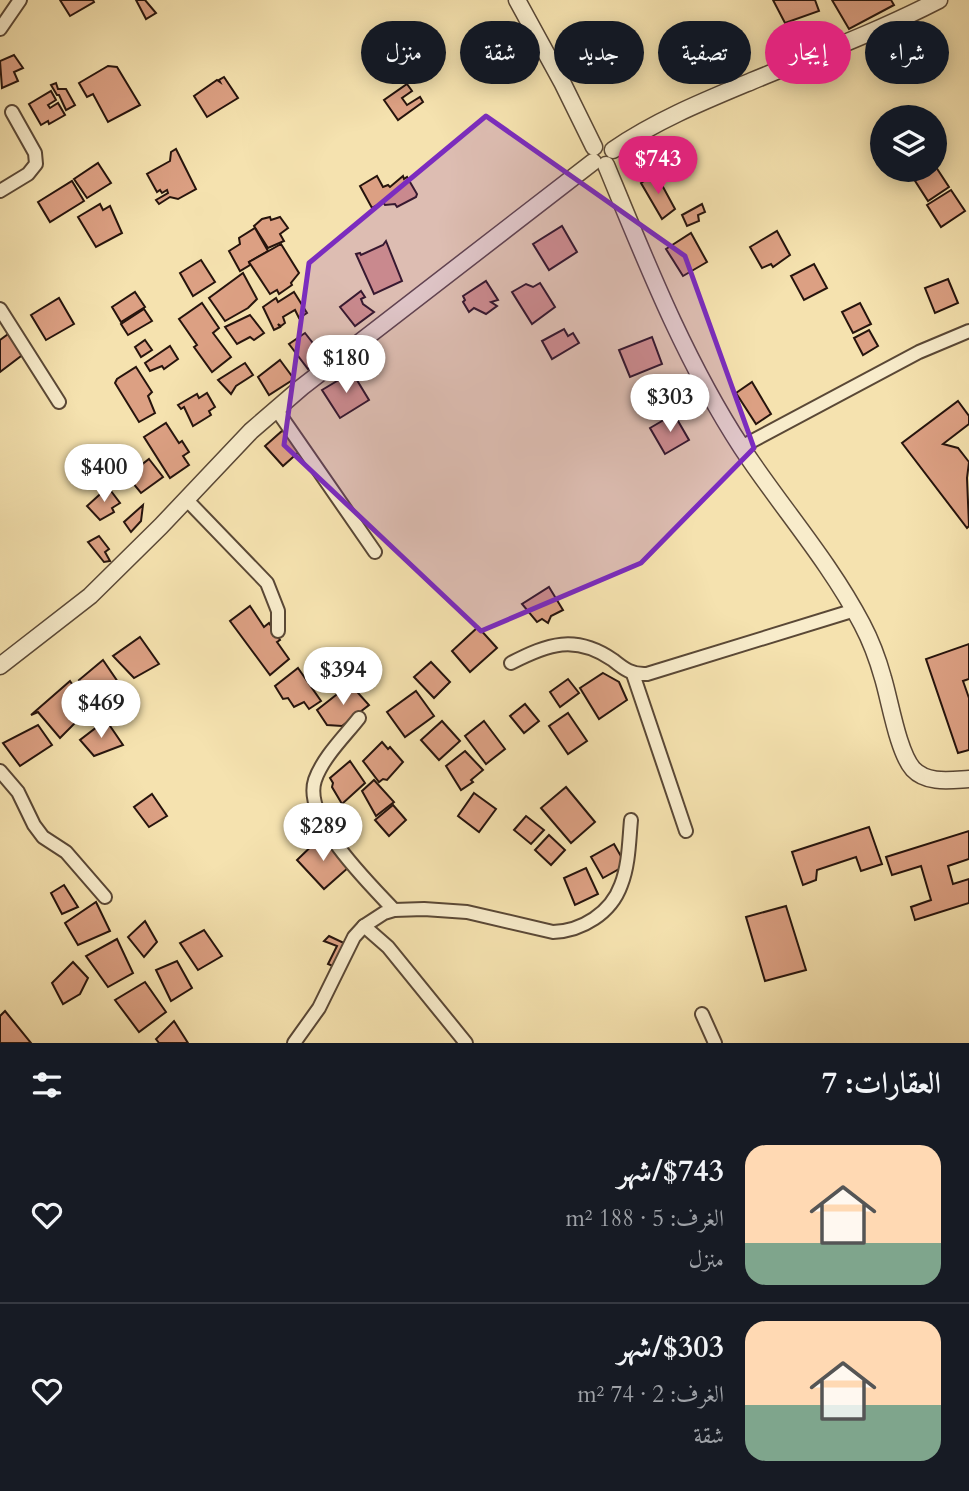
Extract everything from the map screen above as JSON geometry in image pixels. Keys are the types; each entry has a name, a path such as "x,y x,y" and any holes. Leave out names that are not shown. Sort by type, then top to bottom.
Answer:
{"street":[{"path":"0,29 20,0"},
{"path":"517,0 563,84 682,341 741,447 855,610 873,648 908,761 922,776 934,779 969,779"},
{"path":"0,666 90,596 251,431 418,296 598,158 613,159 613,150 660,121 690,107 939,0"},
{"path":"0,191 28,173 36,164 35,153 12,112"},
{"path":"0,309 59,402"},
{"path":"741,447 919,352 969,331"},
{"path":"276,410 375,552"},
{"path":"186,499 267,583 278,611 278,631"},
{"path":"633,674 659,671 855,610"},
{"path":"511,663 555,644 569,643 597,651 633,674 686,831"},
{"path":"359,718 316,777 313,798 335,843 394,910"},
{"path":"0,771 18,792 43,837 66,852 105,897"},
{"path":"294,1043 319,1008 350,945 364,926 383,913 424,909 467,912 553,932 578,928 596,918 621,887 631,820"},
{"path":"364,926 388,947 466,1043"},
{"path":"702,1014 715,1043"}],"highlighted area":[{"path":"486,116 685,256 754,448 641,563 481,631 284,445 309,263"}],"building":[{"path":"60,0 93,0 94,2 70,16"},
{"path":"136,0 145,0 156,13 146,19"},
{"path":"773,0 815,0 819,11 784,21"},
{"path":"832,0 891,0 894,5 851,28 851,21 844,21"},
{"path":"14,55 23,68 14,72 18,81 2,88 0,61"},
{"path":"108,66 117,67 140,105 108,122 93,94 87,97 79,83"},
{"path":"224,77 238,98 207,117 194,96"},
{"path":"56,83 58,89 66,89 75,105 66,110 51,85"},
{"path":"407,84 412,91 402,98 407,105 420,97 423,102 398,120 384,100"},
{"path":"51,91 56,100 48,105 50,108 58,103 65,115 49,124 48,121 41,125 29,104"},
{"path":"176,149 196,189 178,199 170,197 159,204 156,200 168,193 167,190 157,192 147,174 170,161 171,152"},
{"path":"645,152 651,164 643,169 637,157"},
{"path":"98,163 111,183 87,198 74,179"},
{"path":"656,174 675,209 662,219 641,183"},
{"path":"377,176 383,187 390,187 403,176 404,179 407,177 417,194 416,197 397,207 395,204 385,205 383,202 372,208 360,186"},
{"path":"72,181 84,201 50,222 38,202"},
{"path":"916,182 946,182 949,187 928,201"},
{"path":"951,190 965,211 941,227 927,205"},
{"path":"100,204 103,210 110,206 122,233 96,247 78,217"},
{"path":"702,204 705,212 698,215 699,221 687,226 682,215"},
{"path":"270,217 271,220 280,217 288,228 280,234 284,241 268,248 254,226 262,219"},
{"path":"562,226 577,252 549,270 533,244"},
{"path":"255,228 268,251 240,271 229,251 240,244 239,238"},
{"path":"777,231 790,255 773,267 771,264 762,268 750,247"},
{"path":"691,233 707,262 683,276 666,249"},
{"path":"386,241 402,281 374,294 356,254 361,255"},
{"path":"281,244 299,273 292,285 279,294 277,290 270,294 249,262"},
{"path":"201,260 215,282 193,296 180,273"},
{"path":"814,264 827,288 804,300 791,276"},
{"path":"243,273 257,299 248,308 225,321 209,298"},
{"path":"948,279 958,303 935,313 925,288"},
{"path":"486,281 498,300 491,302 497,306 486,314 474,308 469,312 463,302 463,296"},
{"path":"540,283 555,307 532,324 512,292 526,284 533,287"},
{"path":"361,291 365,297 361,299 363,304 374,312 355,326 340,307"},
{"path":"135,292 145,307 121,322 112,307"},
{"path":"294,292 307,313 299,318 295,310 283,317 285,323 281,326 278,324 280,327 274,330 263,307 276,298 278,302"},
{"path":"59,298 74,324 46,340 31,315"},
{"path":"202,303 219,328 213,333 231,357 212,372 179,319"},
{"path":"860,303 871,324 853,333 842,312"},
{"path":"144,309 152,321 128,335 121,324"},
{"path":"250,315 264,333 254,340 250,337 237,344 225,327"},
{"path":"564,329 568,336 573,333 579,343 552,359 542,341"},
{"path":"869,330 878,346 863,355 854,338"},
{"path":"11,332 25,353 0,372 0,340"},
{"path":"305,333 316,347 331,339 336,347 308,369 289,344"},
{"path":"652,337 662,364 630,377 619,350"},
{"path":"145,340 152,350 141,357 135,347"},
{"path":"170,346 178,359 164,369 162,366 150,371 145,363"},
{"path":"280,360 294,379 269,395 258,377"},
{"path":"245,363 253,375 236,386 231,394 218,380"},
{"path":"136,367 152,392 148,396 155,413 139,422 115,383"},
{"path":"352,372 369,400 340,418 322,390"},
{"path":"752,382 771,414 756,424 736,393"},
{"path":"207,393 215,407 209,411 211,415 193,426 184,407 181,409 178,405 197,394 199,398"},
{"path":"958,401 969,416 969,424 943,444 958,448 969,462 967,528 902,443"},
{"path":"674,414 689,440 665,454 650,428"},
{"path":"166,423 179,443 182,441 189,452 183,456 189,465 170,478 144,437"},
{"path":"283,430 301,450 283,466 265,446"},
{"path":"149,459 163,477 141,493 127,476"},
{"path":"108,487 120,503 112,508 114,512 100,520 87,506"},
{"path":"143,505 141,521 131,532 124,522"},
{"path":"99,536 109,549 105,552 110,561 104,562 88,542"},
{"path":"549,587 563,610 551,616 548,623 542,619 537,622 522,604"},
{"path":"250,606 264,627 269,623 280,640 277,642 289,659 270,675 230,621"},
{"path":"478,627 497,648 470,672 452,651"},
{"path":"140,637 159,664 134,678 113,656"},
{"path":"969,644 969,679 963,681 969,698 969,750 958,753 926,659"},
{"path":"103,660 120,685 101,706 79,680"},
{"path":"431,662 450,682 434,698 414,677"},
{"path":"298,668 321,701 309,709 304,702 294,707 288,698 283,699 275,686"},
{"path":"603,673 619,682 627,700 599,719 580,688"},
{"path":"568,679 579,693 560,707 550,692"},
{"path":"70,681 89,709 60,738 38,712 31,715"},
{"path":"350,684 369,705 342,726 327,725 317,710"},
{"path":"416,691 434,716 405,737 387,712"},
{"path":"525,704 539,721 524,733 510,716"},
{"path":"568,713 587,741 568,754 549,726"},
{"path":"106,720 123,745 94,756 80,740"},
{"path":"442,721 460,741 439,760 421,740"},
{"path":"484,721 505,749 486,764 465,736"},
{"path":"38,725 52,745 20,766 3,743"},
{"path":"382,742 403,762 387,780 379,782 363,761"},
{"path":"465,751 483,770 471,780 473,782 461,790 446,766"},
{"path":"350,761 365,783 342,804 330,778"},
{"path":"374,780 394,802 376,816 362,791"},
{"path":"566,787 595,822 571,843 541,808"},
{"path":"474,793 496,809 479,832 458,816"},
{"path":"152,794 167,816 149,827 134,807"},
{"path":"393,805 406,820 389,836 375,820"},
{"path":"526,816 544,830 531,844 514,830"},
{"path":"869,827 882,864 861,871 856,857 817,870 816,880 803,885 792,852"},
{"path":"969,831 969,859 948,866 953,884 969,879 969,903 915,920 911,907 931,900 921,866 892,875 886,857"},
{"path":"549,835 565,850 551,865 535,850"},
{"path":"322,836 349,867 324,889 297,860"},
{"path":"614,844 626,865 603,878 591,857"},
{"path":"586,868 598,894 575,905 564,878"},
{"path":"64,885 78,907 62,914 51,893"},
{"path":"96,902 110,931 78,945 65,923"},
{"path":"786,906 806,970 765,981 746,917"},
{"path":"145,921 157,942 144,957 128,937"},
{"path":"204,930 222,956 198,970 180,943"},
{"path":"329,936 346,944 335,967 328,964 337,946 324,941"},
{"path":"117,939 133,973 108,987 86,956"},
{"path":"177,961 192,988 171,1001 156,970"},
{"path":"73,962 88,978 80,994 63,1004 52,983"},
{"path":"145,982 166,1012 139,1032 115,1000"},
{"path":"5,1011 31,1043 0,1043 0,1016"},
{"path":"174,1021 188,1043 159,1043 156,1039"}]}
